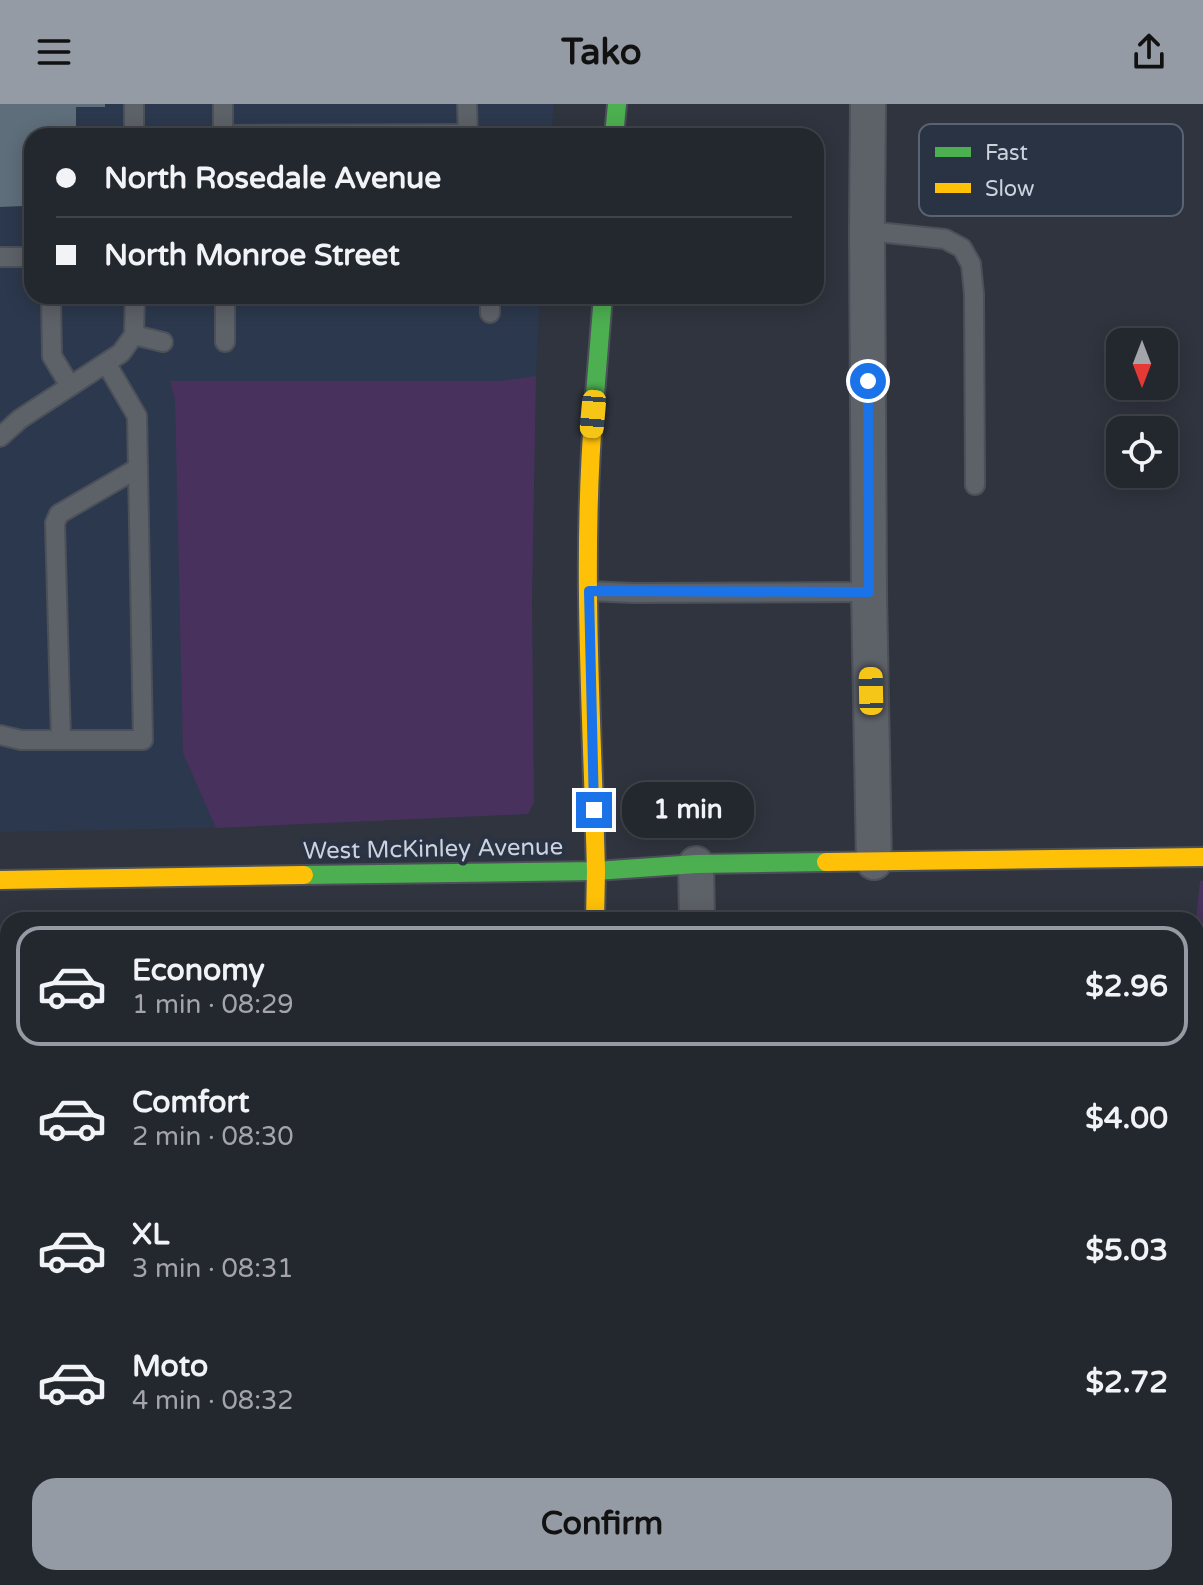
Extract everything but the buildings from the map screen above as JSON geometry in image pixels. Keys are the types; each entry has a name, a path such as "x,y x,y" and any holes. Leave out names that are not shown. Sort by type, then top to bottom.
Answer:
{"street":[{"path":"615,128 617,104"},
{"path":"868,104 869,592 874,862"},
{"path":"595,912 589,591 591,439 602,304"},
{"name":"West McKinley Avenue","path":"0,880 596,871 696,864 1203,857"},
{"path":"696,864 697,912"}],"lane":[{"path":"134,104 134,128"},
{"path":"223,104 223,128"},
{"path":"467,104 468,128"},
{"path":"867,231 945,239 962,248 971,264 974,294 975,485"},
{"path":"0,257 24,257"},
{"path":"51,304 52,356 70,386"},
{"path":"0,437 20,419 121,353 134,335 135,304"},
{"path":"225,304 225,342"},
{"path":"134,335 163,342"},
{"path":"0,735 21,740 143,740 137,416 106,363"},
{"path":"61,740 55,523 59,514 138,468"},
{"path":"589,591 869,592"}],"shaded area":[{"path":"0,104 554,104 552,128 24,128 24,304 540,304 532,601 534,802 528,814 216,828 0,832"},
{"path":"536,376 532,601 534,802 528,814 216,828 183,753 175,400 170,381 500,381"},
{"path":"1200,881 1203,881 1203,912 1197,912"}],"traffic: fast":[{"path":"615,128 617,104"},
{"path":"594,407 602,304"},
{"path":"304,875 596,871 696,864 826,862"}],"traffic: slow":[{"path":"594,407 588,581 595,912"},
{"path":"826,862 1203,857"},
{"path":"0,880 304,875"}],"route":[{"path":"594,810 589,591 869,592 868,381"}]}
